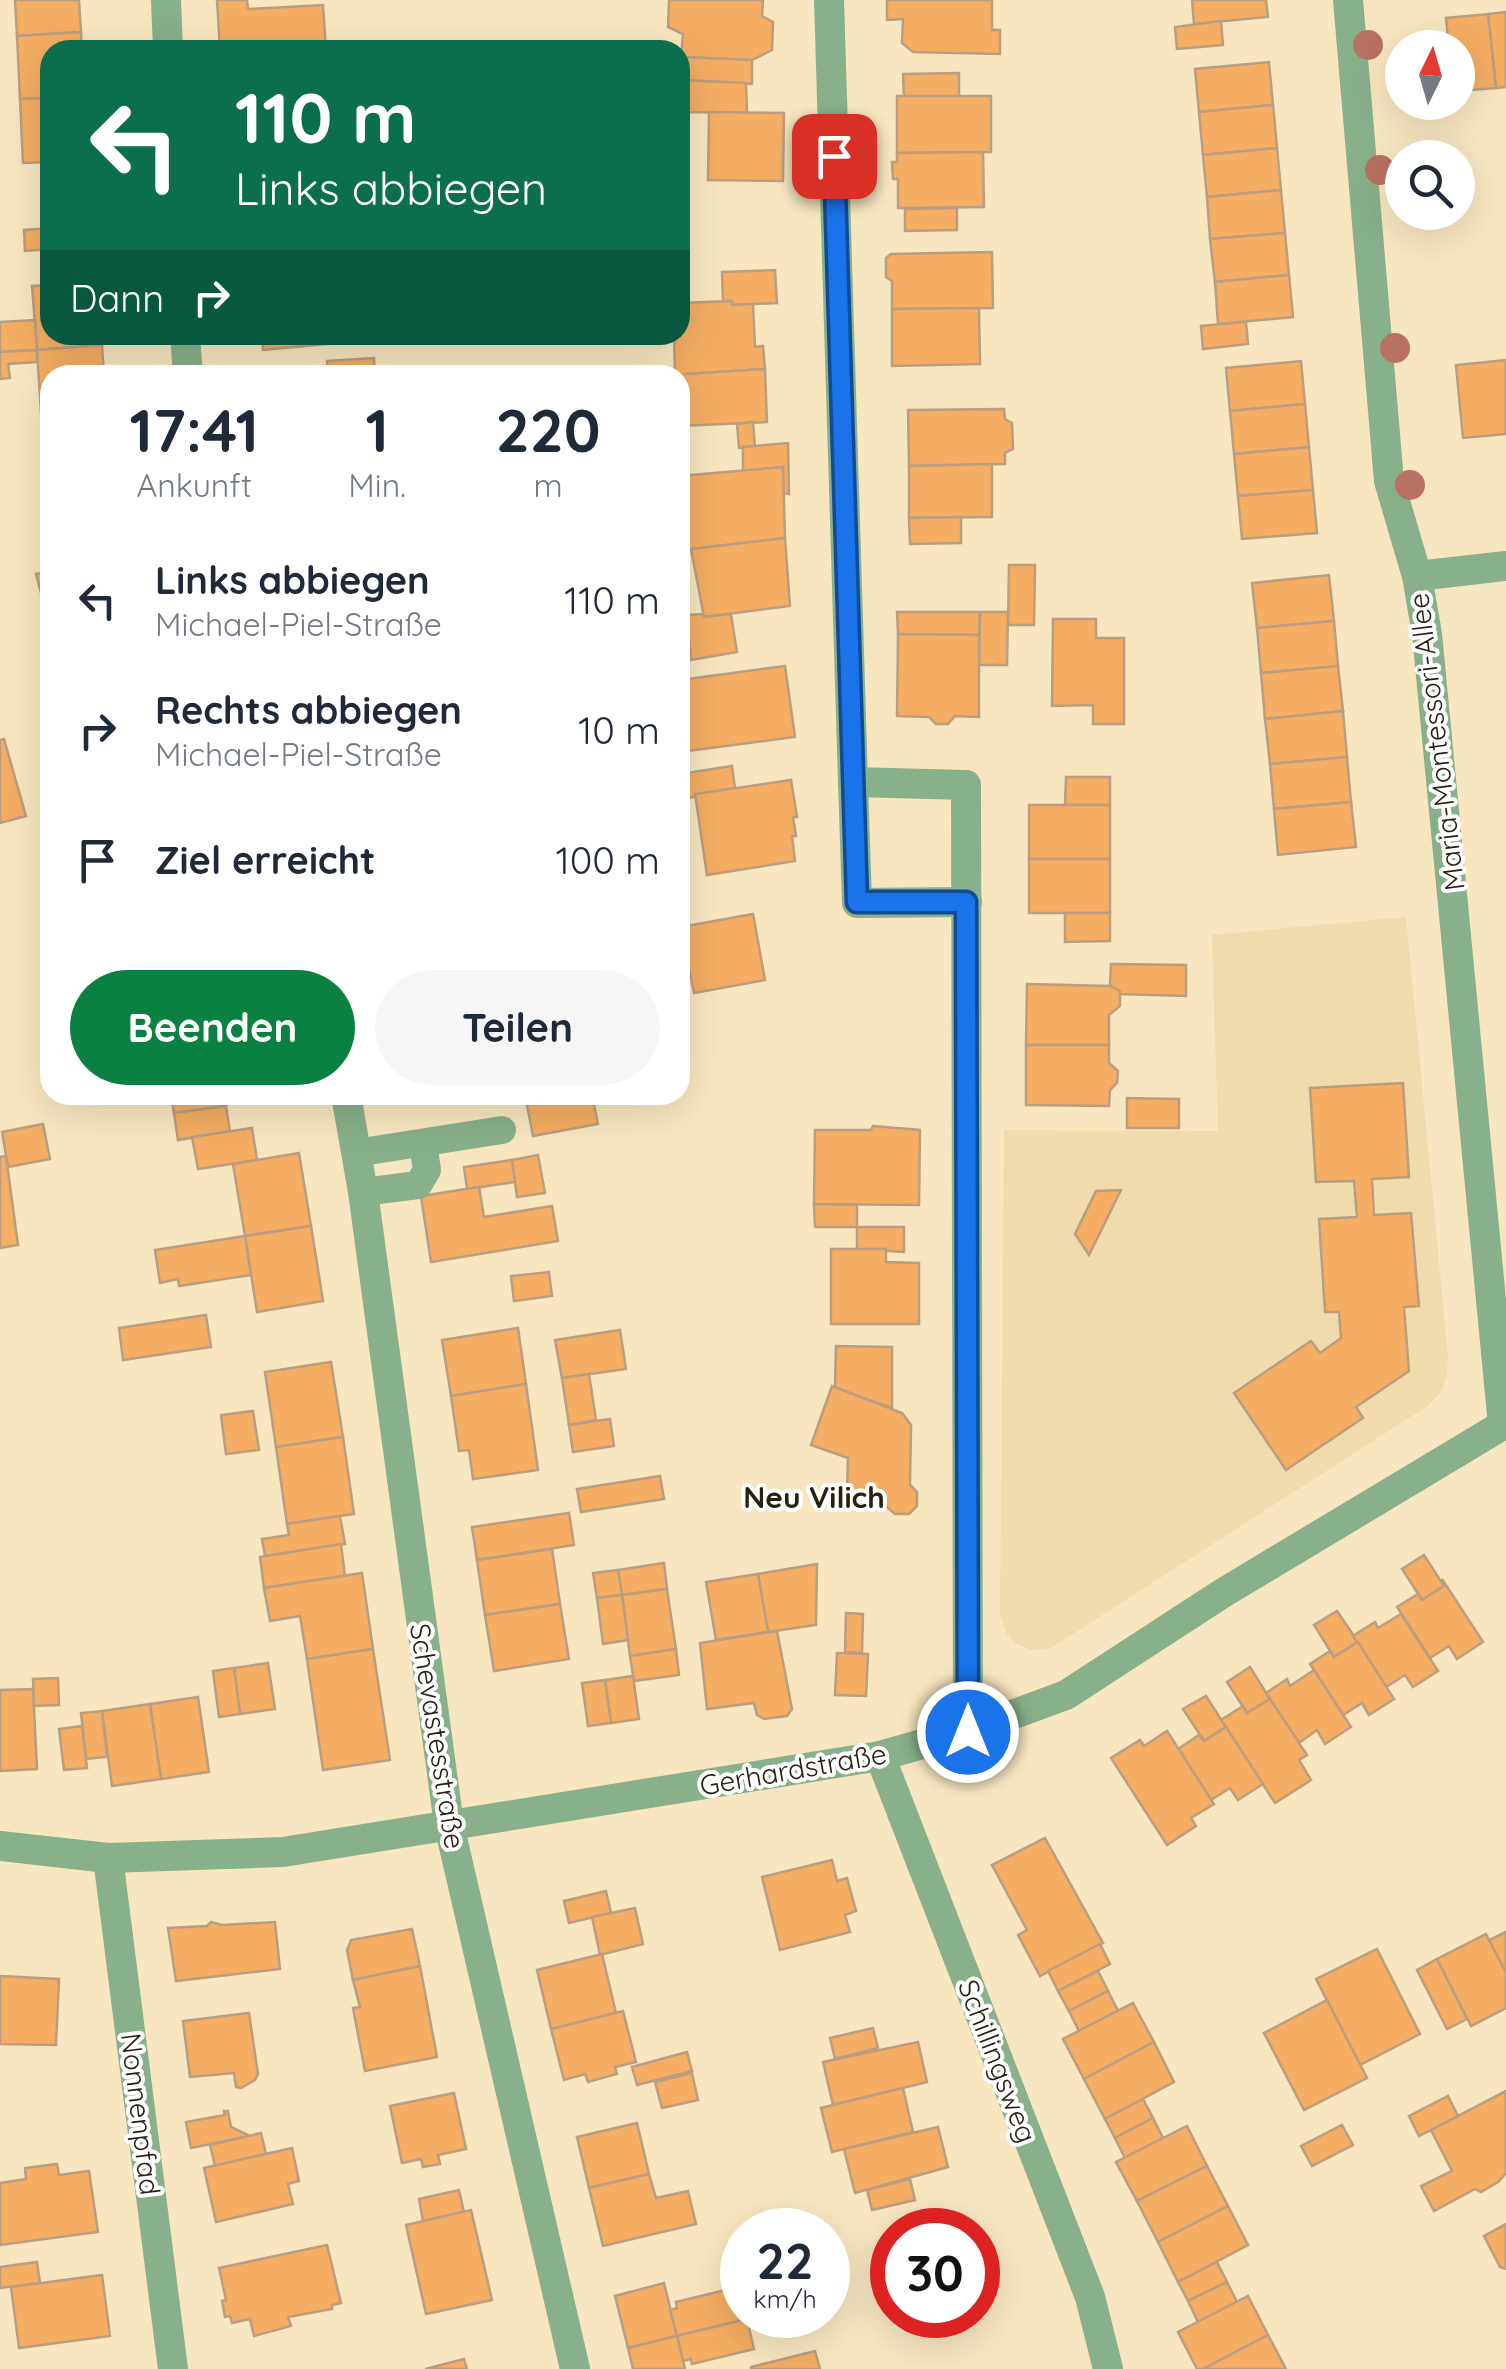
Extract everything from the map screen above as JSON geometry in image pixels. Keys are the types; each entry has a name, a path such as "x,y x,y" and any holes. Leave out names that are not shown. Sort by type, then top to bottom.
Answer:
{"street":[{"path":"166,0 168,40"},
{"path":"829,0 857,902 966,902"},
{"name":"Maria-Montessori-Allee","path":"1348,0 1389,480 1416,576 1427,634 1505,1425"},
{"path":"1416,576 1506,566"},
{"path":"854,782 966,785 968,1732"},
{"name":"Schevastesstraße","path":"348,1105 363,1192 448,1825 575,2369"},
{"name":"Gerhardstraße","path":"0,1846 108,1858 282,1852 880,1756 968,1732 1066,1695 1223,1593 1505,1425"},
{"name":"Schillingsweg","path":"880,1756 1090,2297 1108,2369"},
{"name":"Nonnenpfad","path":"108,1858 173,2369"}],"lane":[{"path":"356,1152 502,1130"},
{"path":"363,1192 418,1185 427,1170 423,1143"}],"shaded area":[{"path":"1406,917 1448,1356 1441,1392 1429,1405 1051,1648 1031,1650 1017,1644 1006,1633 1000,1614 1004,1130 1218,1131 1212,935"}],"building":[{"path":"15,0 79,0 81,32 17,36"},
{"path":"217,0 247,0 248,9 323,5 325,40 219,40"},
{"path":"669,0 763,0 762,16 773,22 772,50 752,60 690,57 690,40 682,40 683,34 668,27"},
{"path":"887,0 992,0 992,30 1000,30 1000,54 913,52 902,43 903,19 887,20"},
{"path":"1192,0 1266,0 1268,17 1194,24"},
{"path":"1506,12 1506,87 1496,88 1488,14"},
{"path":"1488,14 1496,88 1475,90 1475,30 1447,30 1446,18"},
{"path":"1221,21 1223,45 1177,49 1175,27"},
{"path":"81,32 81,40 40,40 40,98 20,99 17,36"},
{"path":"690,57 752,60 752,84 690,81"},
{"path":"1269,62 1273,105 1199,112 1195,69"},
{"path":"959,73 959,96 904,97 903,74"},
{"path":"690,80 746,83 747,113 690,112"},
{"path":"897,96 991,96 991,152 897,153"},
{"path":"40,98 40,162 23,163 20,99"},
{"path":"1273,105 1277,148 1203,155 1199,112"},
{"path":"709,112 784,113 783,181 708,180"},
{"path":"1277,148 1281,190 1207,197 1203,155"},
{"path":"983,152 984,207 898,208 898,179 893,179 892,162 897,162 897,153"},
{"path":"1281,190 1285,233 1210,239 1207,197"},
{"path":"957,208 957,230 905,231 905,209"},
{"path":"40,229 40,250 25,251 24,230"},
{"path":"1285,233 1289,275 1215,282 1210,239"},
{"path":"992,252 993,308 892,309 892,281 886,277 886,258 891,254"},
{"path":"775,270 777,303 732,305 732,301 723,301 722,272"},
{"path":"1289,275 1293,317 1218,324 1215,282"},
{"path":"32,286 40,286 40,345 102,345 37,350"},
{"path":"690,303 753,304 755,347 763,346 765,369 690,374 690,365 675,365 674,345 690,345"},
{"path":"979,308 980,364 892,366 892,309"},
{"path":"35,320 37,350 0,352 0,322"},
{"path":"1246,322 1248,344 1203,349 1201,326"},
{"path":"102,345 103,365 40,365 40,396 37,350"},
{"path":"263,345 316,345 263,350"},
{"path":"37,350 37,362 8,364 10,378 0,379 0,352"},
{"path":"374,358 374,365 327,365 327,361"},
{"path":"1506,360 1506,434 1463,438 1456,365"},
{"path":"1301,361 1305,404 1230,411 1226,368"},
{"path":"765,369 767,422 690,426 690,374"},
{"path":"1305,404 1309,447 1234,454 1230,411"},
{"path":"1004,409 1005,419 1012,423 1013,449 1005,453 1005,464 909,466 908,410"},
{"path":"753,422 755,447 739,448 737,424"},
{"path":"788,443 789,494 783,493 783,467 743,472 743,447"},
{"path":"1309,447 1313,490 1238,496 1234,454"},
{"path":"992,464 992,517 909,518 909,466"},
{"path":"783,467 785,538 690,549 690,475"},
{"path":"1313,490 1317,533 1242,539 1238,496"},
{"path":"961,517 961,543 910,544 909,518"},
{"path":"785,538 790,606 704,617 691,549"},
{"path":"1009,565 1035,565 1034,625 1008,625"},
{"path":"1329,575 1334,621 1257,628 1252,583"},
{"path":"897,612 980,612 979,635 898,634"},
{"path":"980,612 1008,612 1007,665 979,665"},
{"path":"731,614 737,652 691,660 690,615"},
{"path":"1053,619 1096,619 1096,638 1124,638 1124,724 1093,724 1093,705 1052,706"},
{"path":"1334,621 1338,666 1261,673 1257,628"},
{"path":"898,634 979,635 979,717 955,716 948,724 936,724 929,717 897,716"},
{"path":"785,666 795,737 690,751 690,679"},
{"path":"1338,666 1343,711 1265,719 1261,673"},
{"path":"1343,711 1347,757 1270,764 1265,719"},
{"path":"4,739 26,816 0,823 0,740"},
{"path":"1347,757 1351,802 1274,809 1270,764"},
{"path":"732,766 735,788 690,798 690,772"},
{"path":"1066,777 1110,777 1110,805 1065,805"},
{"path":"791,780 797,817 793,817 796,836 792,836 795,861 707,875 695,794"},
{"path":"1351,802 1356,847 1278,855 1274,809"},
{"path":"1029,805 1110,805 1110,859 1029,859"},
{"path":"1029,859 1110,859 1110,913 1029,913"},
{"path":"1065,913 1110,913 1110,941 1065,942"},
{"path":"753,914 765,980 694,993 690,925"},
{"path":"1111,964 1186,965 1186,996 1120,994 1110,986"},
{"path":"1027,984 1110,986 1120,991 1120,1006 1109,1015 1109,1045 1026,1045"},
{"path":"1026,1045 1109,1045 1109,1063 1118,1071 1117,1083 1110,1090 1109,1106 1026,1105"},
{"path":"1403,1083 1409,1177 1372,1179 1374,1215 1411,1213 1419,1306 1404,1307 1409,1371 1356,1407 1363,1418 1286,1470 1234,1393 1311,1341 1320,1353 1341,1338 1339,1312 1325,1312 1319,1219 1357,1217 1354,1181 1316,1182 1310,1088"},
{"path":"1127,1098 1179,1099 1179,1128 1127,1128"},
{"path":"173,1105 226,1105 226,1106 174,1113"},
{"path":"527,1105 594,1105 598,1124 533,1136"},
{"path":"226,1106 230,1132 178,1140 174,1113"},
{"path":"43,1124 50,1159 8,1167 2,1132"},
{"path":"873,1126 920,1130 919,1205 814,1204 815,1130 871,1130"},
{"path":"252,1128 257,1160 198,1169 192,1137"},
{"path":"299,1153 311,1226 245,1236 233,1164"},
{"path":"538,1155 545,1193 517,1197 512,1160"},
{"path":"6,1156 18,1245 0,1248 0,1157"},
{"path":"512,1160 515,1182 467,1189 464,1167"},
{"path":"479,1187 484,1217 552,1206 558,1241 431,1262 421,1196"},
{"path":"1121,1190 1089,1255 1075,1234 1096,1191"},
{"path":"814,1204 857,1205 857,1227 815,1227"},
{"path":"311,1226 323,1301 257,1312 245,1236"},
{"path":"857,1227 904,1227 904,1252 857,1249"},
{"path":"245,1236 251,1275 179,1286 178,1279 160,1283 155,1250"},
{"path":"831,1249 886,1249 886,1262 919,1263 919,1324 831,1324"},
{"path":"549,1272 552,1296 514,1301 511,1276"},
{"path":"206,1315 211,1347 123,1360 119,1328"},
{"path":"518,1328 526,1384 451,1396 442,1340"},
{"path":"620,1330 626,1369 562,1378 555,1340"},
{"path":"836,1346 892,1347 892,1408 835,1388"},
{"path":"331,1362 343,1437 276,1447 265,1372"},
{"path":"589,1374 596,1420 569,1425 562,1378"},
{"path":"526,1384 538,1470 473,1479 469,1450 459,1451 451,1396"},
{"path":"832,1386 902,1413 911,1425 910,1485 917,1492 917,1506 909,1514 895,1514 887,1507 862,1507 862,1502 847,1491 848,1458 811,1445"},
{"path":"253,1411 259,1450 226,1454 221,1415"},
{"path":"610,1419 614,1446 573,1452 569,1425"},
{"path":"343,1437 354,1514 287,1524 276,1447"},
{"path":"660,1476 664,1499 581,1512 577,1489"},
{"path":"569,1513 574,1545 477,1560 472,1527"},
{"path":"340,1516 345,1544 265,1556 262,1539 289,1535 287,1524"},
{"path":"341,1544 345,1576 264,1588 260,1557"},
{"path":"552,1549 560,1604 485,1615 477,1560"},
{"path":"1424,1555 1444,1586 1422,1600 1402,1569"},
{"path":"664,1563 667,1589 622,1595 618,1570"},
{"path":"817,1564 816,1625 768,1632 758,1574"},
{"path":"618,1570 622,1595 597,1598 593,1573"},
{"path":"362,1573 373,1649 307,1659 300,1616 270,1621 264,1588"},
{"path":"758,1574 768,1632 716,1640 706,1582"},
{"path":"1442,1579 1483,1642 1457,1659 1449,1646 1430,1658 1397,1607 1418,1594 1422,1600 1444,1586"},
{"path":"667,1589 676,1649 630,1656 622,1595"},
{"path":"622,1595 628,1640 603,1644 597,1598"},
{"path":"560,1604 569,1659 494,1671 485,1615"},
{"path":"1337,1611 1358,1642 1334,1657 1314,1625"},
{"path":"846,1613 863,1614 862,1653 845,1652"},
{"path":"1401,1614 1438,1671 1413,1687 1405,1675 1386,1687 1353,1636 1375,1622 1378,1628"},
{"path":"777,1631 792,1709 787,1716 764,1719 757,1715 754,1703 707,1709 700,1643"},
{"path":"1358,1642 1394,1699 1369,1715 1362,1703 1343,1715 1310,1664 1330,1651 1334,1657"},
{"path":"373,1649 390,1760 323,1770 307,1659"},
{"path":"676,1649 679,1675 634,1681 630,1656"},
{"path":"837,1653 868,1654 866,1696 835,1695"},
{"path":"268,1663 275,1709 240,1714 234,1668"},
{"path":"1250,1667 1270,1699 1247,1713 1227,1682"},
{"path":"234,1668 240,1714 219,1717 213,1671"},
{"path":"1314,1670 1351,1727 1325,1744 1317,1730 1299,1743 1266,1693 1287,1679 1290,1686"},
{"path":"633,1676 639,1719 611,1723 605,1680"},
{"path":"58,1678 59,1705 34,1706 33,1679"},
{"path":"605,1680 611,1723 588,1726 582,1683"},
{"path":"33,1689 37,1769 0,1771 0,1690"},
{"path":"1206,1696 1226,1727 1204,1741 1183,1709"},
{"path":"198,1697 209,1772 161,1779 150,1704"},
{"path":"1270,1699 1307,1755 1299,1760 1311,1780 1275,1803 1221,1720 1243,1706 1247,1713"},
{"path":"150,1704 161,1779 112,1786 102,1711"},
{"path":"102,1711 107,1757 86,1759 81,1713"},
{"path":"82,1726 87,1768 64,1770 59,1729"},
{"path":"1226,1727 1263,1784 1238,1800 1230,1788 1211,1800 1178,1749 1199,1735 1204,1741"},
{"path":"1167,1731 1214,1804 1191,1818 1196,1826 1167,1845 1111,1758 1140,1740 1144,1746"},
{"path":"1045,1838 1103,1943 1040,1976 1018,1935 1027,1930 992,1865"},
{"path":"832,1860 837,1881 847,1878 856,1911 845,1915 850,1932 780,1950 762,1877"},
{"path":"606,1891 611,1913 569,1923 564,1901"},
{"path":"635,1908 643,1944 600,1955 592,1917"},
{"path":"211,1922 275,1922 280,1969 176,1981 168,1928 207,1926"},
{"path":"412,1929 420,1966 353,1980 347,1950 351,1940"},
{"path":"1506,1932 1506,1973 1489,1940"},
{"path":"1486,1934 1506,1973 1506,2008 1471,2026 1437,1959"},
{"path":"1100,1944 1110,1964 1058,1991 1048,1971"},
{"path":"1377,1949 1420,2034 1360,2065 1316,1979"},
{"path":"602,1954 616,2013 551,2029 537,1970"},
{"path":"1437,1959 1467,2019 1447,2029 1417,1970"},
{"path":"420,1966 437,2057 365,2071 353,2008 360,2007 353,1980"},
{"path":"1098,1971 1108,1991 1069,2011 1058,1991"},
{"path":"0,1976 59,1979 56,2045 0,2044"},
{"path":"1108,1991 1118,2011 1079,2031 1069,2011"},
{"path":"1327,2000 1367,2078 1304,2110 1264,2033"},
{"path":"1133,2003 1154,2042 1084,2079 1063,2039"},
{"path":"623,2011 636,2062 615,2067 617,2074 588,2082 585,2074 564,2080 551,2029"},
{"path":"249,2013 258,2074 255,2080 241,2088 236,2087 234,2073 190,2077 183,2021"},
{"path":"873,2028 878,2048 835,2059 830,2038"},
{"path":"918,2042 927,2082 833,2105 823,2062"},
{"path":"1154,2042 1174,2082 1105,2119 1084,2079"},
{"path":"687,2052 692,2071 637,2085 632,2067"},
{"path":"692,2073 698,2100 662,2108 655,2082"},
{"path":"903,2088 913,2132 832,2152 821,2108"},
{"path":"1506,2091 1506,2173 1481,2192 1475,2189 1434,2211 1421,2186 1452,2171 1431,2130"},
{"path":"454,2093 466,2149 438,2155 440,2164 423,2167 421,2159 402,2163 390,2106"},
{"path":"1448,2096 1458,2116 1419,2136 1409,2116"},
{"path":"1143,2099 1153,2118 1115,2138 1105,2119"},
{"path":"224,2111 228,2111 231,2127 250,2136 191,2148 186,2122 225,2115"},
{"path":"1153,2118 1163,2138 1125,2158 1115,2138"},
{"path":"637,2123 649,2174 589,2188 577,2137"},
{"path":"1342,2125 1353,2145 1312,2166 1301,2146"},
{"path":"1187,2126 1207,2166 1137,2201 1116,2162"},
{"path":"938,2127 948,2167 855,2193 844,2149"},
{"path":"261,2133 266,2154 215,2166 210,2145"},
{"path":"292,2148 299,2181 288,2184 293,2204 216,2222 204,2168"},
{"path":"57,2164 59,2175 89,2171 98,2232 0,2245 0,2183 26,2179 25,2168"},
{"path":"1207,2166 1228,2206 1158,2242 1137,2201"},
{"path":"649,2174 656,2198 688,2191 696,2224 603,2246 589,2188"},
{"path":"910,2179 915,2200 872,2208 867,2190"},
{"path":"459,2190 464,2212 423,2221 419,2199"},
{"path":"1228,2206 1248,2245 1178,2282 1158,2242"},
{"path":"471,2210 492,2300 426,2314 406,2225"},
{"path":"1506,2224 1506,2269 1500,2267 1484,2236"},
{"path":"327,2245 341,2303 332,2305 332,2309 288,2317 291,2326 254,2336 250,2319 232,2323 230,2316 225,2317 222,2301 226,2300 219,2268"},
{"path":"37,2262 40,2283 0,2288 0,2267"},
{"path":"1217,2262 1227,2282 1188,2301 1178,2282"},
{"path":"102,2275 110,2336 19,2348 11,2287"},
{"path":"1227,2282 1237,2302 1198,2322 1188,2301"},
{"path":"664,2283 677,2336 628,2348 615,2296"},
{"path":"720,2291 720,2326 677,2336 670,2310 677,2308 676,2302"},
{"path":"1248,2296 1268,2335 1197,2369 1178,2332"},
{"path":"720,2326 720,2338 751,2338 754,2349 692,2364 691,2359 683,2361 677,2336"},
{"path":"1268,2335 1286,2369 1203,2369"},
{"path":"677,2336 685,2369 633,2369 628,2348"},
{"path":"815,2351 820,2369 751,2369 751,2367"},
{"path":"464,2359 467,2369 425,2369"}],"district":[{"name":"Neu Vilich","path":"814,1497"}],"route":[{"path":"834,156 857,902 966,902 968,1732"}]}
